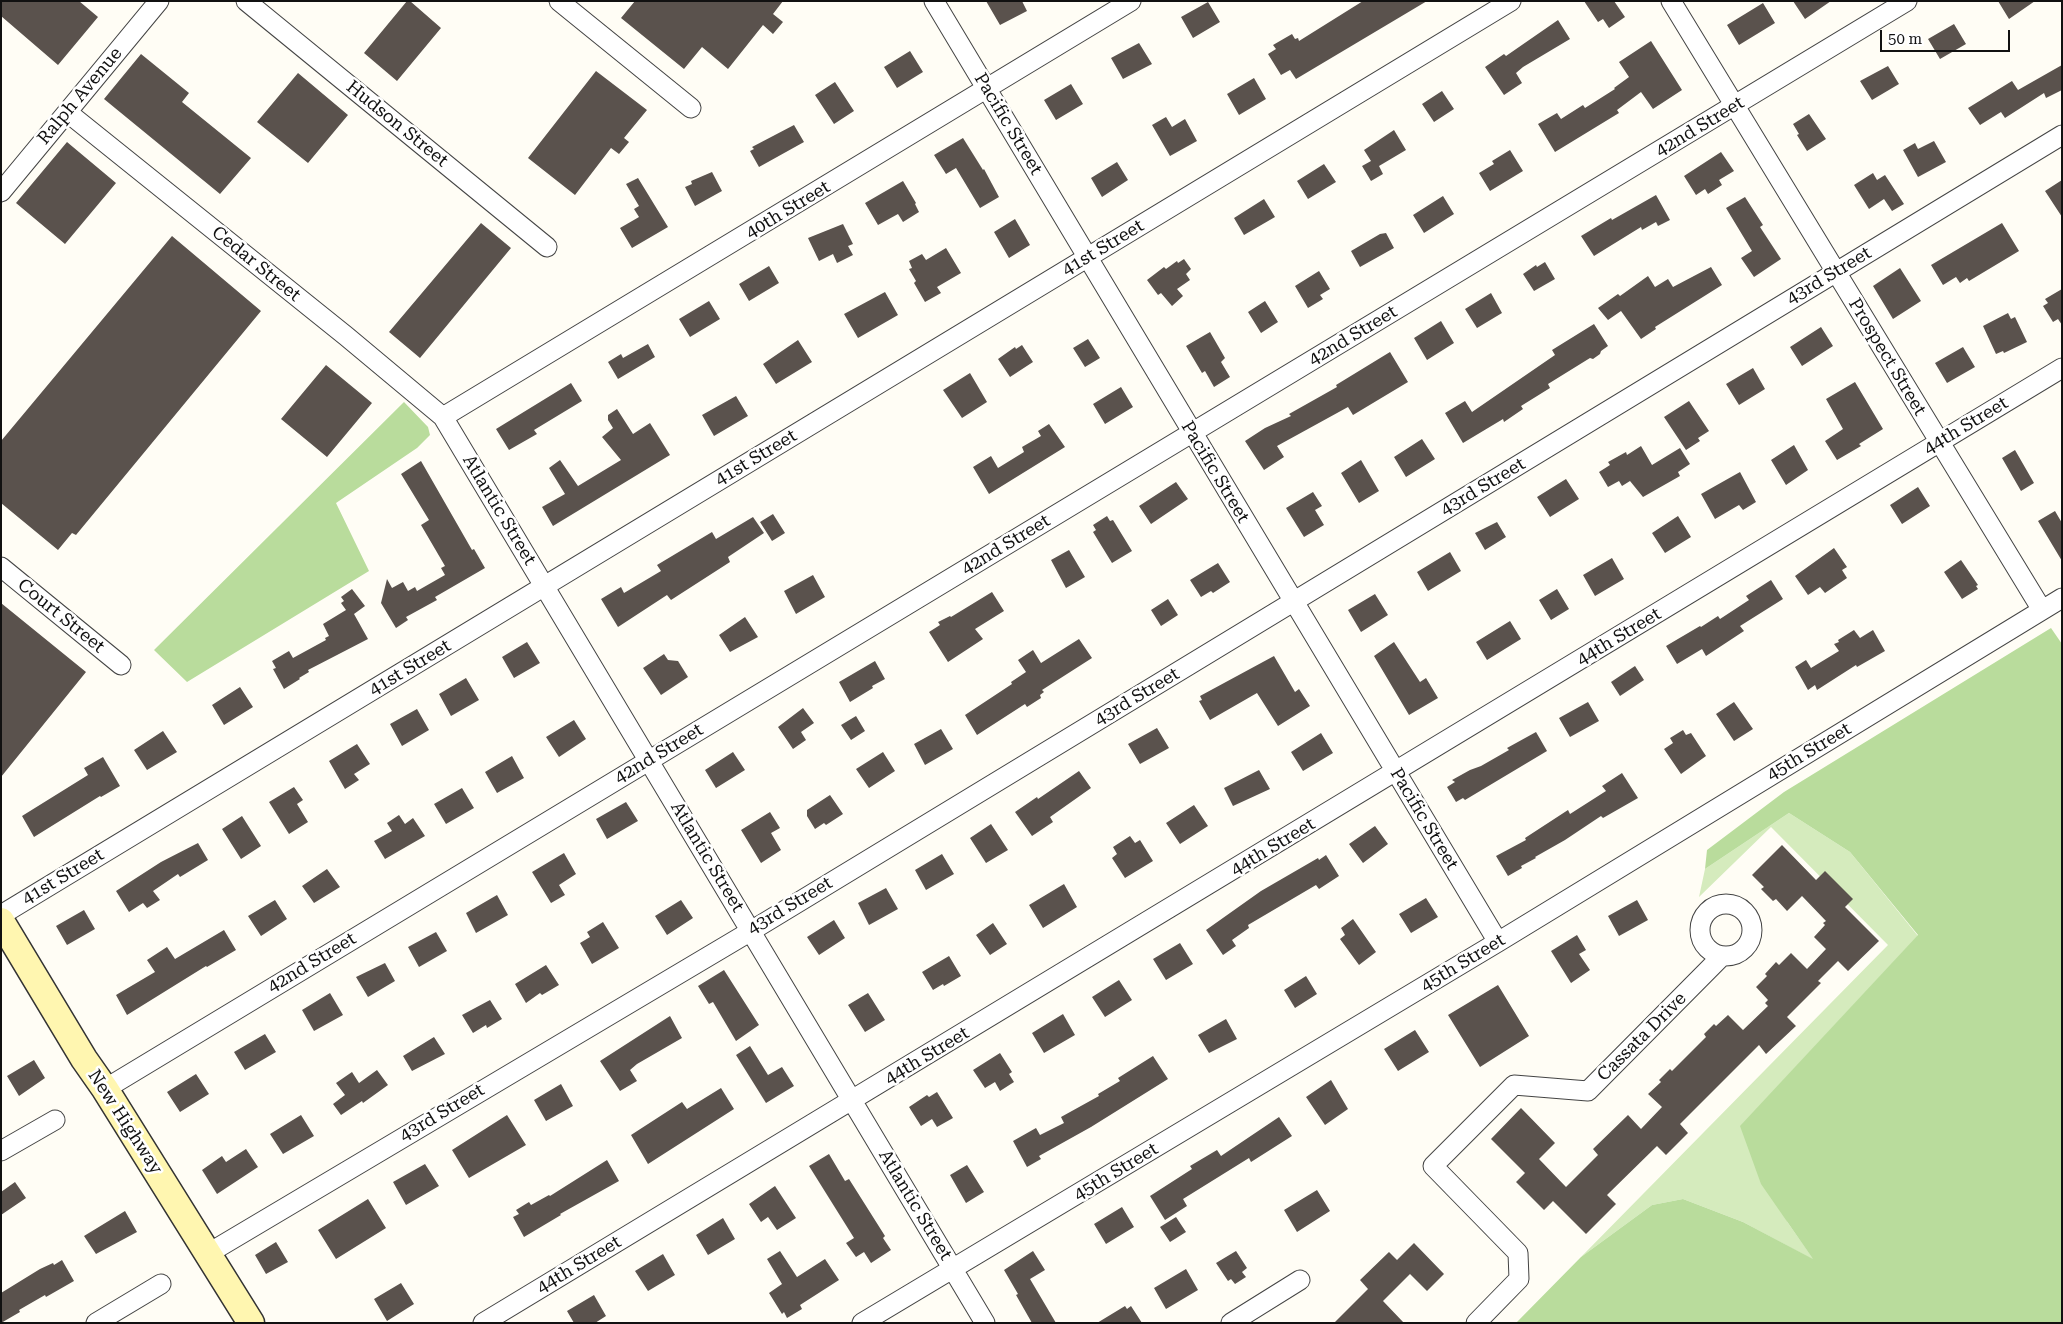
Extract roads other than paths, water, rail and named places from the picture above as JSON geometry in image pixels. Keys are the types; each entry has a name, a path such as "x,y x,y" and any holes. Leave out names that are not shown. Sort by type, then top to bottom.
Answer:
{"main road":[{"name":"New Highway","path":"1,921 84,1059 105,1088 251,1323"}],"street":[{"name":"Ralph Avenue","path":"1,192 159,1"},
{"name":"Hudson Street","path":"246,1 547,247"},
{"path":"559,1 692,108"},
{"name":"Pacific Street","path":"934,1 1498,942"},
{"name":"40th Street","path":"443,417 987,90 1131,1"},
{"name":"41st Street","path":"1,915 1511,1"},
{"name":"Prospect Street","path":"1671,1 2042,610"},
{"name":"42nd Street","path":"105,1088 1907,1"},
{"name":"Cedar Street","path":"67,112 346,336 443,417"},
{"name":"43rd Street","path":"209,1253 750,931 2062,135"},
{"name":"44th Street","path":"483,1323 2062,368"},
{"name":"Atlantic Street","path":"443,417 985,1323"},
{"name":"Court Street","path":"1,567 121,665"},
{"name":"45th Street","path":"862,1323 1498,942 2062,598"},
{"name":"Cassata Drive","path":"1476,1323 1519,1279 1518,1253 1433,1166 1514,1085 1588,1091 1722,956"},
{"path":"1,1151 55,1120"},
{"path":"1231,1323 1300,1280"},
{"path":"96,1323 161,1284"}]}
